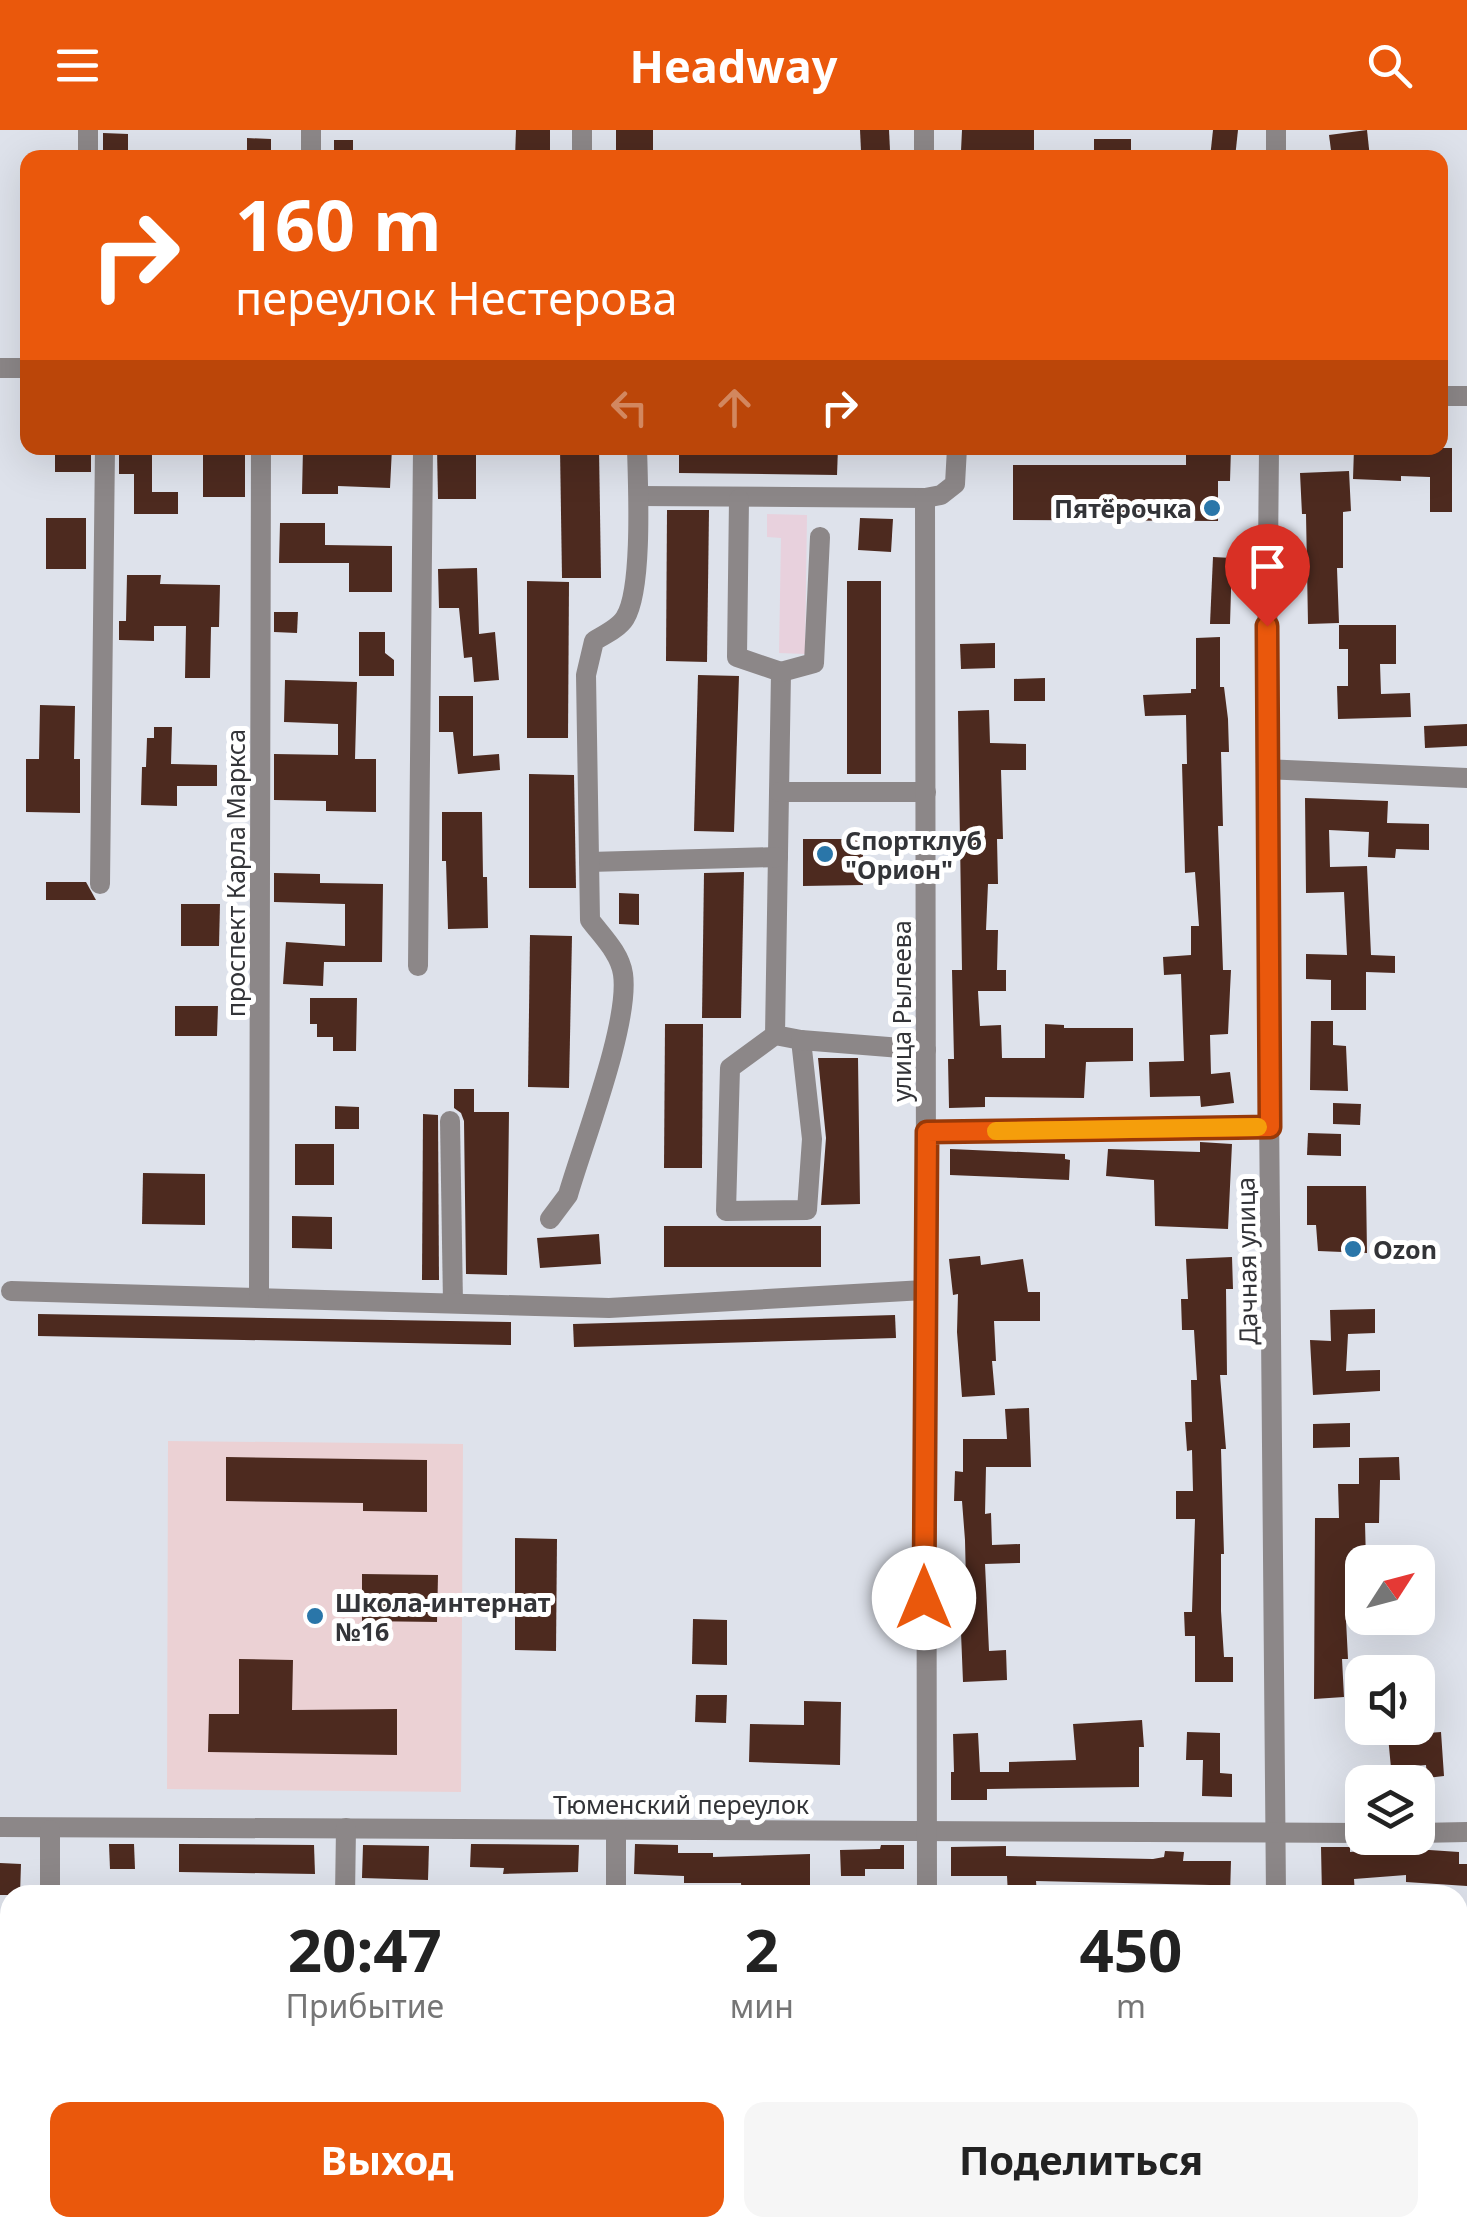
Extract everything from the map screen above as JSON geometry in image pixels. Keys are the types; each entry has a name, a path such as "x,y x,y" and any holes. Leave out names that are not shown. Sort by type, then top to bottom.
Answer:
{"street":[{"path":"100,884 105,455"},
{"name":"проспект Карла Маркса","path":"259,1298 261,455"},
{"path":"418,966 423,455"},
{"path":"550,1219 568,1195 620,1017 623,974 615,953 590,920 586,675 594,641 623,622 633,602 637,455"},
{"path":"639,496 925,498 941,495 954,484 956,455"},
{"name":"Дачная улица","path":"1269,455 1266,769 1276,1885"},
{"path":"740,498 737,657 781,672 814,663 820,536"},
{"name":"улица Рылеева","path":"925,498 927,1885"},
{"path":"775,1035 781,672"},
{"path":"1266,769 1467,778"},
{"path":"779,792 926,792"},
{"path":"590,862 778,857"},
{"path":"800,1040 812,1138 808,1210 726,1212 730,1068 775,1035 926,1050"},
{"path":"450,1121 452,1303"},
{"path":"927,1132 1270,1127"},
{"path":"11,1291 609,1308 924,1290"},
{"name":"Тюменский переулок","path":"0,1827 1345,1833"},
{"path":"346,1828 346,1885"},
{"path":"50,1830 50,1885"},
{"path":"616,1830 616,1885"},
{"path":"1435,1832 1467,1832"}],"shaded area":[{"path":"767,514 807,515 805,654 779,653 781,538 767,537"},
{"name":"Школа-интернат №16","path":"168,1441 463,1444 461,1792 167,1789"}],"building":[{"path":"516,130 550,130 550,150 515,150"},
{"path":"616,130 653,130 653,150 616,150"},
{"path":"860,130 889,130 890,150 861,150"},
{"path":"962,130 1034,130 1034,150 961,150"},
{"path":"1213,130 1238,130 1236,150 1211,150"},
{"path":"1367,130 1369,150 1331,150 1329,135"},
{"path":"103,133 128,134 128,150 103,150"},
{"path":"247,138 271,139 271,150 247,150"},
{"path":"1094,139 1131,139 1131,150 1094,150"},
{"path":"334,140 353,140 353,150 334,150"},
{"path":"1448,448 1452,448 1452,512 1430,512 1430,477 1401,476 1401,481 1353,479 1354,455 1448,455"},
{"path":"55,455 91,455 91,472 55,472"},
{"path":"119,455 152,455 152,492 178,492 178,514 134,514 134,474 119,474"},
{"path":"203,455 245,455 245,497 203,497"},
{"path":"303,455 392,455 390,488 338,486 338,494 302,494"},
{"path":"437,455 476,455 476,499 438,499"},
{"path":"560,455 599,455 601,578 562,578"},
{"path":"679,455 838,455 837,475 679,473"},
{"path":"1186,455 1231,455 1230,481 1218,481 1218,521 1013,520 1013,465 1186,465"},
{"path":"1349,471 1351,511 1343,512 1343,568 1337,568 1339,623 1308,624 1306,514 1302,514 1300,473"},
{"path":"667,510 709,510 707,662 666,661"},
{"path":"46,518 86,518 86,569 46,569"},
{"path":"860,518 893,519 891,552 858,550"},
{"path":"280,523 325,523 325,545 392,546 392,592 349,592 349,563 279,563"},
{"path":"1213,557 1232,558 1230,624 1210,624"},
{"path":"477,568 479,634 495,632 499,680 474,682 472,657 464,658 459,608 439,608 438,569"},
{"path":"127,575 161,575 160,584 220,585 219,627 211,627 210,678 185,678 186,626 154,626 154,641 119,640 119,621 126,621"},
{"path":"527,581 569,582 568,738 527,738"},
{"path":"847,581 881,581 881,774 847,774"},
{"path":"274,612 298,612 297,633 274,632"},
{"path":"1339,625 1396,625 1396,664 1380,664 1381,694 1410,693 1411,717 1338,719 1337,686 1348,686 1348,649 1339,649"},
{"path":"359,632 385,632 385,653 394,660 394,676 359,676"},
{"path":"1220,637 1220,687 1224,687 1229,752 1221,752 1223,826 1218,826 1223,970 1231,970 1228,1034 1210,1035 1211,1074 1230,1072 1234,1103 1201,1107 1200,1096 1150,1097 1149,1062 1184,1061 1181,974 1164,975 1163,957 1191,955 1191,926 1199,926 1195,872 1185,873 1182,764 1187,764 1186,715 1145,716 1143,695 1191,693 1191,689 1196,689 1196,638"},
{"path":"995,643 995,668 961,669 960,644"},
{"path":"698,675 739,676 734,832 694,831"},
{"path":"1045,678 1045,701 1014,701 1014,679"},
{"path":"285,680 357,682 355,759 376,759 376,812 326,811 326,801 274,800 274,754 338,755 338,724 284,722"},
{"path":"439,696 473,696 473,756 499,754 500,770 458,774 453,732 439,732"},
{"path":"40,705 75,706 74,759 80,759 80,813 26,812 26,759 39,759"},
{"path":"989,710 990,743 1026,744 1026,770 1001,770 1003,839 997,839 998,884 988,884 986,930 998,930 997,970 1006,970 1006,991 978,991 980,1026 1001,1025 1002,1058 1045,1058 1045,1024 1064,1028 1133,1028 1133,1061 1086,1062 1084,1098 985,1097 985,1107 949,1108 948,1059 954,1059 952,970 962,970 958,711"},
{"path":"1467,724 1467,746 1425,748 1424,726"},
{"path":"154,727 172,727 171,764 217,765 217,786 177,786 177,806 141,805 142,767 146,767 147,738 154,738"},
{"path":"529,774 574,775 576,888 529,888"},
{"path":"1305,798 1388,801 1387,823 1429,824 1429,850 1396,849 1395,858 1368,857 1369,832 1329,830 1330,867 1367,866 1371,955 1395,956 1395,973 1366,972 1366,1010 1331,1010 1331,980 1306,979 1306,954 1347,955 1344,892 1306,893"},
{"path":"442,812 482,812 488,928 448,929"},
{"path":"803,839 863,839 863,885 803,886"},
{"path":"744,872 741,1018 702,1018 704,873"},
{"path":"274,873 320,874 320,883 383,884 382,962 324,962 323,986 283,984 286,942 345,946 345,904 274,902"},
{"path":"46,882 86,882 96,900 46,900"},
{"path":"619,893 639,894 639,925 619,924"},
{"path":"181,904 220,904 219,946 181,946"},
{"path":"530,935 572,936 569,1088 528,1087"},
{"path":"310,998 357,998 356,1051 333,1051 333,1037 317,1037 317,1024 310,1024"},
{"path":"175,1006 218,1006 217,1036 175,1036"},
{"path":"1311,1021 1333,1021 1333,1045 1346,1046 1348,1091 1310,1090"},
{"path":"665,1024 703,1024 702,1168 664,1168"},
{"path":"818,1058 858,1058 860,1204 821,1205 826,1138"},
{"path":"454,1089 474,1089 474,1112 509,1112 507,1275 466,1274 464,1121 454,1108"},
{"path":"1333,1103 1361,1104 1360,1125 1333,1124"},
{"path":"335,1106 359,1107 359,1129 335,1129"},
{"path":"423,1114 438,1115 439,1280 422,1280"},
{"path":"1308,1133 1341,1134 1341,1156 1307,1155"},
{"path":"1200,1142 1232,1144 1228,1229 1155,1226 1154,1180 1106,1176 1108,1149 1200,1152"},
{"path":"295,1144 334,1144 334,1185 295,1185"},
{"path":"950,1149 1065,1154 1065,1159 1070,1160 1069,1180 950,1175"},
{"path":"143,1173 205,1174 205,1225 142,1224"},
{"path":"1307,1186 1366,1186 1367,1253 1318,1251 1316,1225 1307,1225"},
{"path":"292,1216 332,1217 332,1249 292,1248"},
{"path":"664,1226 821,1226 821,1267 664,1267"},
{"path":"599,1234 601,1264 540,1268 537,1238"},
{"path":"980,1256 981,1265 1023,1259 1028,1292 1040,1292 1040,1321 994,1321 995,1395 962,1397 958,1294 953,1295 949,1259"},
{"path":"1232,1257 1233,1289 1226,1289 1227,1375 1220,1375 1226,1449 1221,1449 1221,1611 1224,1657 1233,1657 1233,1682 1195,1682 1195,1636 1185,1636 1184,1612 1192,1612 1195,1519 1176,1519 1176,1491 1193,1491 1192,1450 1187,1451 1185,1422 1192,1422 1191,1380 1197,1380 1194,1330 1182,1330 1181,1299 1188,1299 1186,1259"},
{"path":"1375,1309 1375,1333 1348,1334 1346,1371 1380,1370 1380,1391 1313,1395 1310,1340 1331,1341 1330,1310"},
{"path":"38,1314 511,1322 511,1345 38,1336"},
{"path":"895,1315 896,1338 574,1347 573,1324"},
{"path":"1029,1408 1031,1467 986,1467 985,1514 991,1513 992,1545 1020,1544 1020,1563 985,1564 989,1651 1006,1650 1007,1680 963,1682 959,1583 966,1583 965,1540 962,1501 954,1501 955,1471 963,1472 963,1439 1007,1439 1005,1409"},
{"path":"1350,1423 1350,1447 1313,1448 1313,1424"},
{"path":"226,1457 427,1460 427,1512 363,1511 363,1503 226,1501"},
{"path":"1399,1457 1400,1480 1380,1480 1379,1523 1365,1523 1366,1545 1345,1545 1348,1655 1342,1659 1344,1697 1314,1699 1315,1518 1339,1518 1338,1484 1359,1484 1359,1458"},
{"path":"515,1538 557,1539 556,1651 515,1650"},
{"path":"362,1574 438,1575 437,1622 362,1621"},
{"path":"693,1619 727,1620 727,1665 692,1664"},
{"path":"239,1659 293,1660 292,1710 397,1709 397,1755 208,1752 209,1714 239,1714"},
{"path":"696,1695 727,1695 726,1723 695,1722"},
{"path":"804,1701 841,1702 840,1765 749,1762 750,1724 804,1725"},
{"path":"1142,1720 1144,1747 1139,1747 1139,1787 987,1789 987,1800 951,1800 953,1734 978,1733 980,1772 1009,1772 1009,1762 1076,1760 1073,1724"},
{"path":"1187,1732 1220,1733 1220,1773 1232,1774 1232,1797 1202,1796 1203,1760 1186,1760"},
{"path":"1435,1732 1441,1732 1444,1776 1435,1777 1435,1765 1391,1765 1389,1745 1435,1745"},
{"path":"109,1844 134,1844 135,1869 110,1869"},
{"path":"179,1844 314,1845 315,1874 179,1872"},
{"path":"471,1844 579,1845 578,1872 503,1874 504,1868 470,1867"},
{"path":"635,1844 678,1845 678,1853 713,1853 713,1857 810,1854 810,1885 684,1883 684,1876 634,1874"},
{"path":"363,1845 429,1846 428,1880 362,1878"},
{"path":"881,1845 904,1845 904,1869 865,1869 865,1876 841,1876 840,1850 880,1849"},
{"path":"1006,1846 1006,1856 1153,1859 1164,1857 1165,1851 1184,1852 1183,1861 1231,1861 1230,1885 1036,1881 1036,1885 1007,1885 1007,1876 951,1876 951,1847"},
{"path":"1321,1847 1345,1847 1345,1855 1459,1852 1459,1864 1467,1864 1467,1885 1406,1882 1406,1875 1354,1879 1354,1885 1322,1885"},
{"path":"0,1863 21,1864 20,1885 0,1885"}],"slow traffic":[{"path":"996,1131 1258,1127"}],"place":[{"name":"Пятёрочка","path":"1212,508"},
{"name":"Спортклуб \"Орион\"","path":"825,854"},
{"name":"Ozon","path":"1353,1249"},
{"name":"Школа-интернат №16","path":"315,1616"}],"route":[{"path":"924,1598 927,1132 1270,1127 1267,626"}]}
